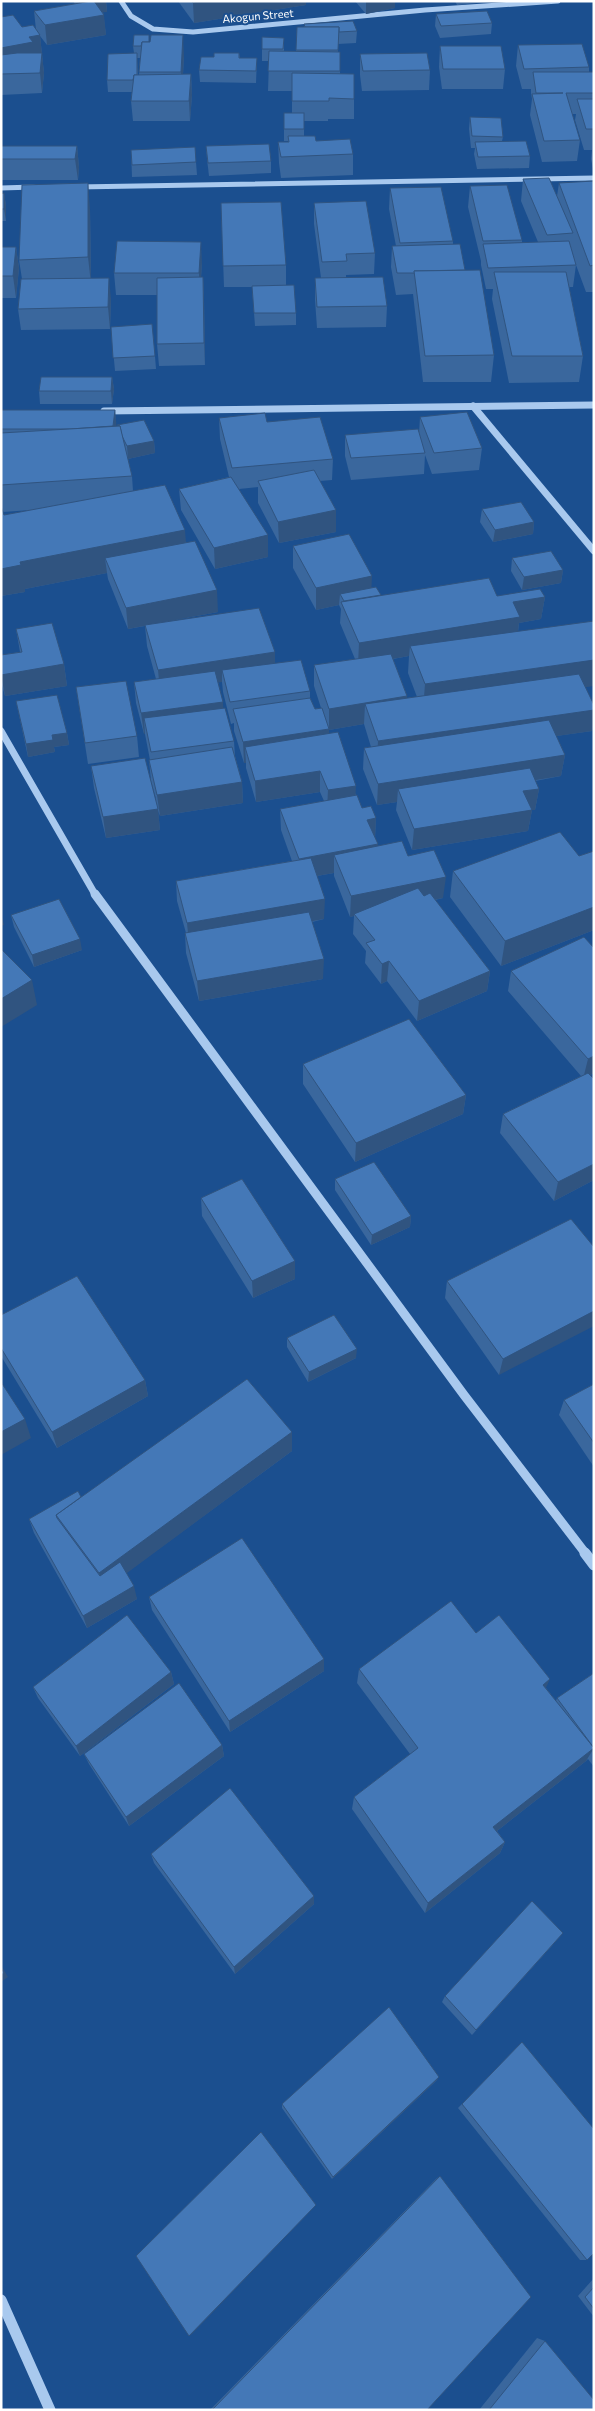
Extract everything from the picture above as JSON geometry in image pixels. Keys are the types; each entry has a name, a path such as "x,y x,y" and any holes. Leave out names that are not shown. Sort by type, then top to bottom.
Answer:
{"street":[{"name":"Akogun Street","path":"121,1 131,16 153,29 193,32 426,10 558,1"},
{"path":"67,187 594,178"},
{"path":"1,188 39,187"},
{"path":"100,412 594,405"},
{"path":"473,406 594,551"},
{"path":"1,731 90,888 464,1396 594,1565"},
{"path":"1,2300 50,2410"}],"building":[{"path":"94,1 104,15 45,25 34,11"},
{"path":"487,11 492,23 441,26 436,14"},
{"path":"13,15 22,27 33,25 40,35 29,37 33,42 1,48 1,17"},
{"path":"353,21 357,31 339,32 339,27 305,27 304,24"},
{"path":"297,27 339,27 338,50 296,50"},
{"path":"134,35 149,35 149,42 142,42 141,46 133,46"},
{"path":"151,35 183,35 181,72 139,72 142,42 150,42"},
{"path":"262,37 284,38 283,49 262,49"},
{"path":"582,44 589,67 524,69 518,45"},
{"path":"440,46 501,46 505,69 443,69"},
{"path":"269,51 340,52 340,71 268,71"},
{"path":"42,53 40,73 1,74 1,55"},
{"path":"137,53 137,75 134,75 133,80 107,80 108,54"},
{"path":"214,53 239,53 239,58 257,58 256,71 199,70 201,57 214,57"},
{"path":"427,53 430,70 363,71 360,54"},
{"path":"533,72 594,72 594,93 566,93 580,140 544,141 532,94 563,93 536,93"},
{"path":"292,73 354,74 354,99 329,98 329,101 292,101"},
{"path":"191,74 189,101 131,101 134,75"},
{"path":"577,99 594,99 594,129 586,129"},
{"path":"284,113 304,113 304,129 284,129"},
{"path":"470,117 501,118 503,137 472,136"},
{"path":"288,136 315,136 316,141 350,139 353,154 281,157 278,142 289,142"},
{"path":"526,141 530,156 478,157 475,142"},
{"path":"269,144 271,161 208,163 206,146"},
{"path":"1,146 77,146 75,159 1,159"},
{"path":"195,147 196,162 132,165 131,150"},
{"path":"549,178 573,233 547,235 523,179"},
{"path":"594,181 594,265 590,266 559,183"},
{"path":"88,183 88,257 19,260 22,185"},
{"path":"507,185 522,240 483,241 470,186"},
{"path":"441,187 453,241 400,243 390,188"},
{"path":"4,193 4,209 1,209 1,194"},
{"path":"366,201 375,253 346,254 347,261 322,262 314,203"},
{"path":"281,202 286,265 223,266 221,203"},
{"path":"117,241 201,242 199,273 114,273"},
{"path":"569,241 576,265 488,268 483,244"},
{"path":"460,244 465,270 397,273 392,246"},
{"path":"1,247 16,247 13,276 1,276"},
{"path":"480,270 494,355 425,356 414,271"},
{"path":"494,272 566,272 583,356 512,356"},
{"path":"203,277 204,343 157,344 157,278"},
{"path":"383,277 387,306 317,307 315,278"},
{"path":"109,278 108,307 18,309 21,279"},
{"path":"294,285 296,313 254,313 252,286"},
{"path":"152,324 155,356 113,358 111,327"},
{"path":"41,377 112,377 111,391 39,391"},
{"path":"1,410 115,410 113,426 71,429 1,429"},
{"path":"467,412 482,448 434,453 420,417"},
{"path":"265,413 267,422 320,417 333,459 232,468 219,418"},
{"path":"144,420 154,441 127,446 120,426 117,425"},
{"path":"120,426 132,476 1,485 1,433"},
{"path":"418,429 425,453 351,458 345,435"},
{"path":"314,470 336,510 278,522 258,481"},
{"path":"231,477 268,535 214,548 179,489"},
{"path":"165,485 185,530 20,562 21,565 1,569 1,506 4,515"},
{"path":"521,502 534,522 495,530 482,509"},
{"path":"349,534 372,576 316,588 293,546"},
{"path":"195,541 217,590 126,608 105,558"},
{"path":"551,551 563,570 524,577 512,558"},
{"path":"489,578 497,596 540,589 545,597 513,602 520,617 359,643 341,602"},
{"path":"376,587 381,595 344,601 340,594"},
{"path":"259,608 275,652 158,670 145,625"},
{"path":"594,621 594,660 425,684 410,646"},
{"path":"52,623 64,664 1,675 1,655 22,652 16,629"},
{"path":"391,654 407,696 329,709 314,665"},
{"path":"301,660 310,691 230,702 222,670"},
{"path":"215,671 223,702 141,713 134,682"},
{"path":"579,674 594,705 594,710 378,741 365,704"},
{"path":"126,681 137,736 85,743 76,687"},
{"path":"57,695 67,733 52,735 53,740 26,744 16,701"},
{"path":"310,698 315,709 322,708 329,729 243,742 233,709"},
{"path":"225,708 234,741 151,752 144,718"},
{"path":"549,720 565,755 378,784 364,748"},
{"path":"338,732 356,786 328,790 320,771 255,781 245,747"},
{"path":"232,747 242,782 157,795 149,760"},
{"path":"145,758 158,809 103,817 91,766"},
{"path":"530,768 539,789 523,791 532,810 414,829 398,789"},
{"path":"357,795 362,808 371,806 376,818 367,820 378,844 299,859 280,809"},
{"path":"560,832 579,856 594,851 594,907 505,941 453,871"},
{"path":"402,841 408,856 434,850 446,877 351,896 334,855"},
{"path":"311,858 325,899 187,923 176,881"},
{"path":"418,888 424,896 430,893 490,971 419,1001 389,961 382,964 366,943 375,940 354,914"},
{"path":"59,899 80,939 32,955 11,915"},
{"path":"309,912 324,959 197,981 185,933"},
{"path":"584,937 594,948 594,1056 588,1059 511,971"},
{"path":"1,949 32,980 1,999"},
{"path":"409,1019 466,1095 356,1143 303,1064"},
{"path":"588,1073 594,1079 594,1164 558,1182 503,1114"},
{"path":"374,1162 411,1216 372,1235 335,1179"},
{"path":"242,1179 295,1261 252,1281 201,1198"},
{"path":"571,1219 594,1247 594,1311 503,1359 447,1281"},
{"path":"77,1276 145,1380 52,1432 1,1348 1,1315"},
{"path":"334,1315 357,1349 309,1372 287,1338"},
{"path":"247,1379 292,1432 99,1573 56,1515"},
{"path":"1,1382 25,1419 1,1432"},
{"path":"594,1384 594,1443 564,1400"},
{"path":"78,1491 81,1497 56,1515 57,1518 100,1576 120,1562 134,1586 83,1616 29,1519"},
{"path":"242,1538 324,1659 229,1721 149,1597"},
{"path":"451,1601 476,1633 499,1615 550,1679 543,1685 594,1748 493,1827 505,1842 428,1903 354,1797 418,1748 359,1669"},
{"path":"127,1615 171,1672 76,1746 33,1687"},
{"path":"594,1673 594,1748 557,1698"},
{"path":"179,1683 222,1745 126,1817 84,1754"},
{"path":"230,1788 314,1896 234,1967 151,1854"},
{"path":"532,1901 563,1933 476,2030 445,1996"},
{"path":"389,2007 439,2077 333,2177 282,2104"},
{"path":"522,2042 594,2129 594,2253 587,2260 462,2104"},
{"path":"261,2132 316,2205 189,2336 136,2256"},
{"path":"440,2176 531,2297 427,2410 212,2410"},
{"path":"594,2287 594,2309 585,2297"},
{"path":"545,2341 594,2400 594,2410 489,2410"}]}
